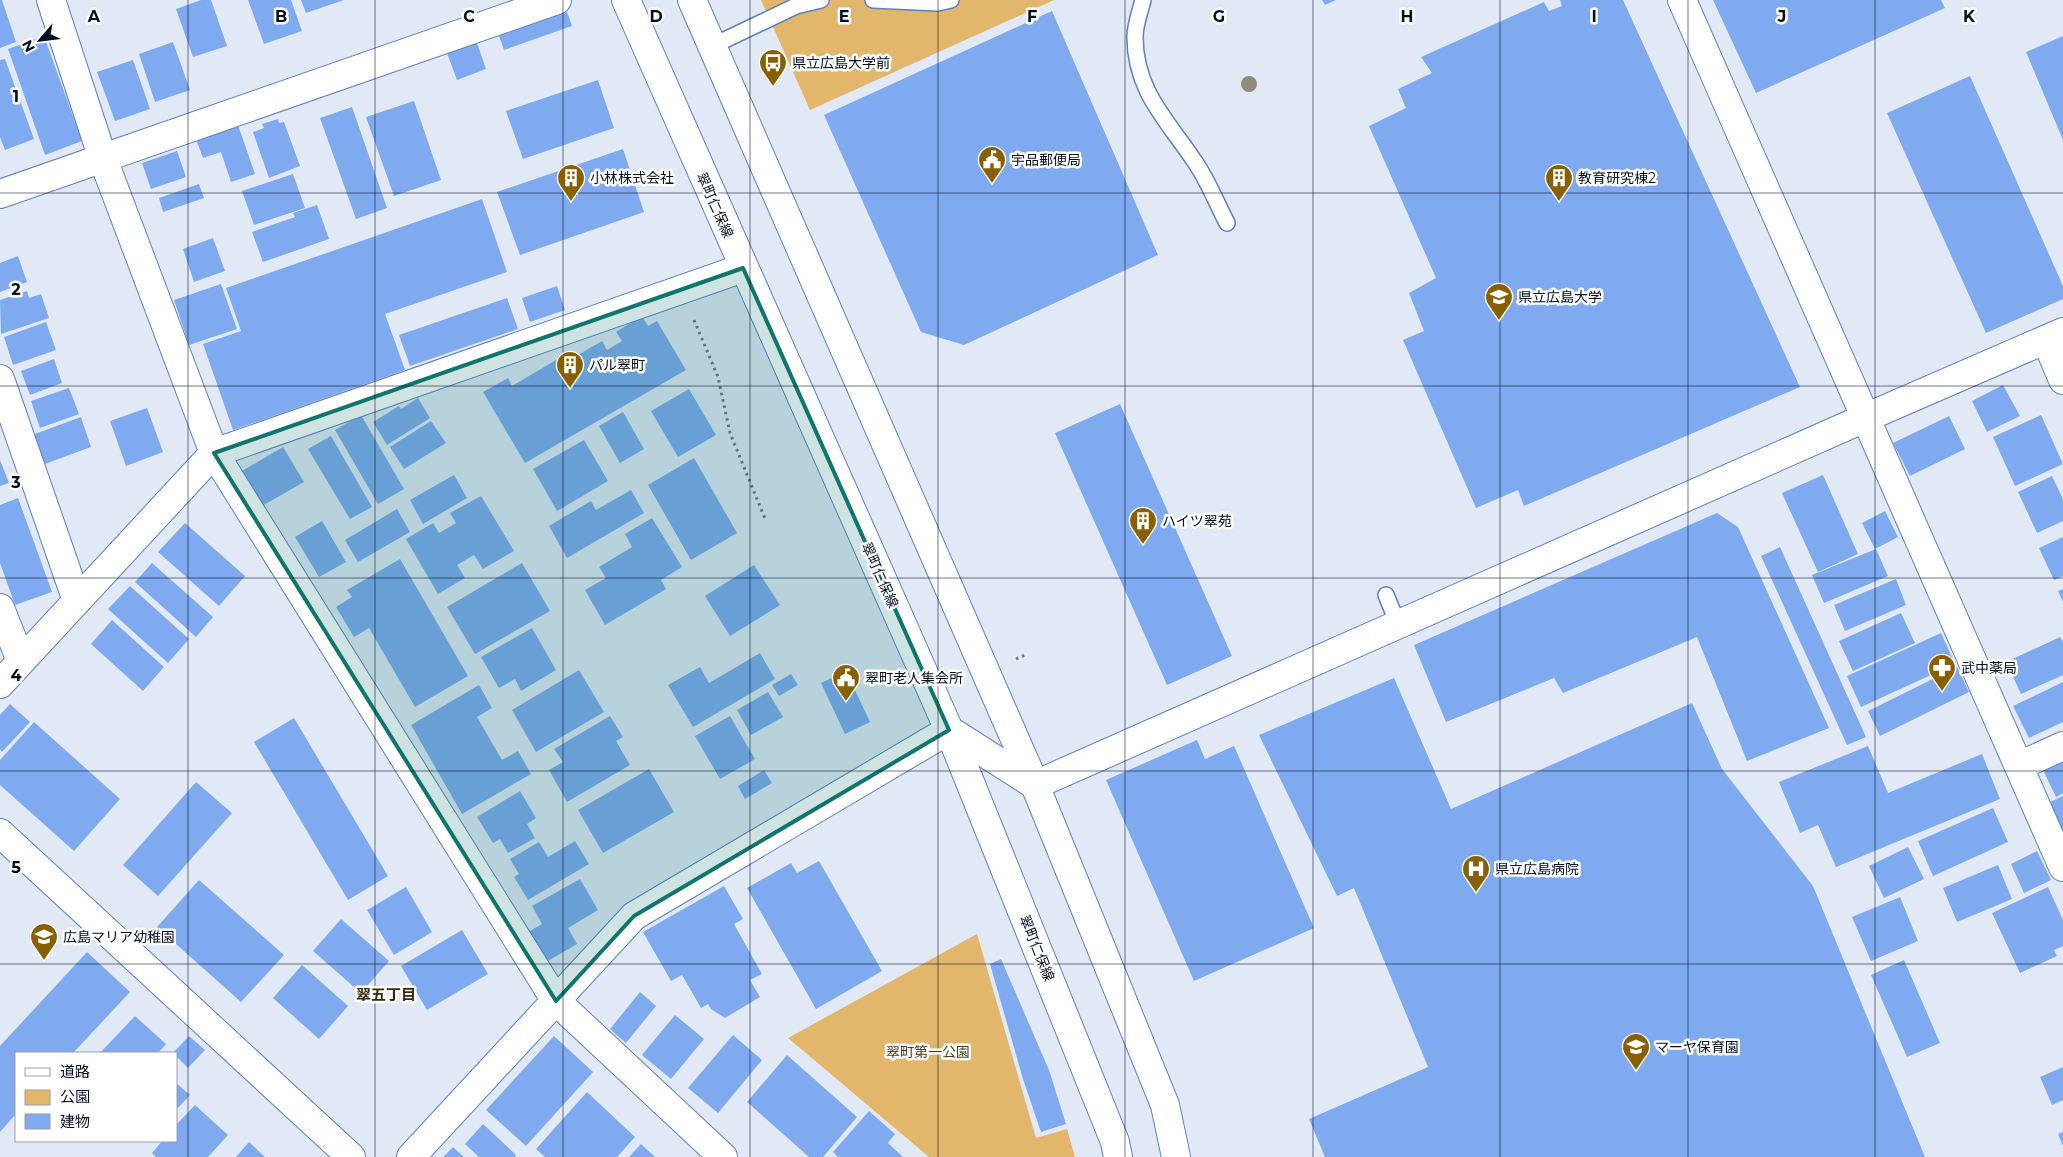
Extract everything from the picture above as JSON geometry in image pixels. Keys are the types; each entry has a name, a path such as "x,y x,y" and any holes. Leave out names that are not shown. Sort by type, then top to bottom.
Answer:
{"street":[{"path":"51,0 103,159 214,453 556,1002 723,1157"},
{"path":"0,194 557,0"},
{"name":"翠町仁保線","path":"626,0 949,730 1115,1142 1118,1157"},
{"path":"692,0 1035,785 1165,1105 1176,1157"},
{"path":"1682,0 2063,867"},
{"path":"0,684 214,453 743,268"},
{"path":"1035,785 2054,336 2063,380"},
{"path":"0,379 77,601"},
{"path":"0,608 21,661"},
{"path":"411,1157 634,916 949,730 1035,785"},
{"path":"2019,766 2063,746"},
{"path":"0,833 351,1157"}],"lane":[{"path":"712,46 796,6 821,0"},
{"path":"873,0 938,2 950,0"},
{"path":"1143,0 1135,36 1138,70 1152,99 1194,160 1227,223"},
{"path":"1386,595 1398,624"}],"path":[{"path":"681,290 718,377 730,433 766,521"}],"highlighted area":[{"path":"743,268 949,730 634,916 556,1001 214,453"}],"green space":[{"path":"761,0 1054,0 810,110"},
{"name":"翠町第一公園","path":"977,934 1036,1138 1067,1129 1075,1157 929,1157 788,1038"}],"building":[{"path":"0,0 2,0 16,42 0,48"},
{"path":"201,0 211,0 227,46 193,57 176,9"},
{"path":"248,0 291,0 302,31 264,44"},
{"path":"301,0 344,0 306,13"},
{"path":"1322,0 1336,0 1325,5"},
{"name":"教育研究棟2","path":"1560,0 1623,0 1800,387 1524,506 1518,490 1476,508 1403,340 1424,331 1409,293 1436,278 1369,126 1406,108 1398,89 1432,73 1421,57 1544,2 1549,11 1562,6"},
{"path":"1713,0 1941,0 1945,8 1756,93"},
{"path":"1052,11 1158,255 964,345 921,332 824,115"},
{"path":"567,12 572,26 504,50 499,36"},
{"path":"44,36 82,141 45,155 8,49"},
{"path":"2063,36 2063,140 2026,52"},
{"path":"173,42 190,90 155,102 139,54"},
{"path":"477,43 486,69 457,80 447,53"},
{"path":"5,59 34,139 5,150 0,137 0,60"},
{"path":"133,60 150,109 115,121 97,72"},
{"path":"1970,76 2063,286 2063,299 1986,333 1887,113"},
{"path":"598,80 614,128 523,159 506,111"},
{"path":"414,101 441,180 394,196 366,117"},
{"path":"352,107 387,208 356,219 320,118"},
{"path":"278,119 279,123 284,122 300,166 269,178 253,132 264,128 262,124"},
{"path":"238,125 255,174 231,182 221,152 203,158 196,139"},
{"name":"小林株式会社","path":"623,149 644,212 520,255 497,192"},
{"path":"177,151 186,177 151,189 142,163"},
{"path":"293,174 305,208 254,225 242,191"},
{"path":"199,184 204,198 163,212 159,198"},
{"path":"482,199 507,272 385,314 405,370 233,430 203,344 241,331 226,288"},
{"path":"317,205 329,239 263,262 252,232 295,217 293,213"},
{"path":"213,238 225,271 194,282 183,249"},
{"path":"18,256 27,282 0,292 0,263"},
{"path":"221,284 237,329 189,345 174,300"},
{"path":"557,286 565,310 530,322 522,298"},
{"path":"27,291 29,298 41,294 49,318 1,334 0,300"},
{"path":"507,298 518,329 410,366 399,335"},
{"name":"パル翠町","path":"642,316 648,326 657,321 686,370 525,463 483,392 508,378 512,386 568,353 571,359 602,341 607,350 622,341 616,332"},
{"path":"46,322 56,350 13,365 4,337"},
{"path":"54,359 62,383 30,395 21,371"},
{"path":"2003,385 2020,416 1987,432 1972,401"},
{"path":"69,388 79,414 40,428 31,401"},
{"path":"689,389 716,435 678,457 651,411"},
{"path":"418,398 430,418 387,445 373,422 399,406 401,409"},
{"name":"ハイツ翠苑","path":"1120,404 1232,656 1167,685 1055,433"},
{"path":"147,408 163,452 126,466 110,421"},
{"path":"623,412 644,449 620,463 599,426"},
{"path":"361,415 404,489 378,504 335,430"},
{"path":"2041,415 2063,464 2015,486 1993,437"},
{"path":"1949,416 1965,449 1910,476 1893,443"},
{"path":"81,417 91,447 42,465 32,435"},
{"path":"431,421 446,443 404,469 390,447"},
{"path":"331,436 372,507 350,519 308,449"},
{"path":"584,440 608,481 557,511 533,469"},
{"path":"283,447 304,482 262,506 242,471"},
{"path":"694,458 737,533 691,560 648,485"},
{"path":"0,460 9,483 0,486"},
{"path":"454,475 467,498 423,524 410,500"},
{"path":"1823,475 1858,554 1818,572 1782,493"},
{"path":"2052,476 2063,499 2063,521 2037,533 2018,492"},
{"path":"631,490 644,513 567,558 549,526 591,501 596,510"},
{"path":"481,496 514,551 483,569 474,555 457,565 465,578 438,594 406,539 433,523 439,533 456,523 450,513"},
{"path":"18,498 52,592 15,605 0,563 0,505"},
{"path":"397,509 410,532 358,562 345,540"},
{"path":"1885,511 1898,537 1875,549 1862,523"},
{"path":"1717,513 1738,527 1829,728 1747,761 1697,637 1563,693 1554,678 1446,722 1414,645"},
{"path":"652,518 682,567 661,580 666,589 605,625 585,590 606,578 599,567 632,547 625,534"},
{"path":"322,521 346,562 319,577 295,537"},
{"path":"185,523 245,576 219,606 158,552"},
{"path":"2063,537 2063,576 2054,580 2039,548"},
{"path":"1780,547 1866,737 1847,745 1761,556"},
{"path":"1876,549 1888,576 1824,603 1812,575"},
{"path":"400,559 468,676 415,707 369,628 354,637 336,607 352,597 347,590"},
{"path":"152,563 213,617 196,637 135,582"},
{"path":"522,563 550,611 475,654 447,607"},
{"path":"754,565 780,605 730,636 705,596"},
{"path":"1896,579 1906,605 1845,631 1834,605"},
{"path":"130,586 189,639 168,663 108,609"},
{"path":"2063,589 2063,602 2058,591"},
{"path":"1901,613 1915,643 1853,671 1839,641"},
{"path":"112,620 164,667 143,691 91,644"},
{"path":"532,628 556,670 521,691 515,679 499,688 481,657"},
{"path":"1941,633 1955,664 1861,707 1847,676"},
{"path":"2060,637 2063,642 2063,675 2021,694 2006,662"},
{"path":"760,653 775,679 693,727 668,685 700,667 709,683"},
{"path":"1957,667 1969,692 1880,736 1868,711"},
{"path":"579,670 604,712 536,752 512,710"},
{"name":"翠町老人集会所","path":"846,671 870,722 845,734 821,683"},
{"path":"791,674 798,685 779,696 772,685"},
{"path":"1394,678 1451,809 1692,703 1722,769 1813,886 1925,1157 1325,1157 1309,1119 1428,1067 1354,888 1337,896 1259,735"},
{"path":"2063,682 2063,722 2029,738 2013,706"},
{"path":"479,685 492,708 477,717 502,760 518,751 531,774 462,814 411,725"},
{"path":"768,692 783,717 751,735 737,710"},
{"path":"10,704 30,722 2,752 0,749 0,715"},
{"path":"610,716 623,737 616,741 630,765 567,802 549,770 563,762 554,749"},
{"path":"730,716 755,759 720,779 695,736"},
{"path":"294,718 388,876 348,900 254,742"},
{"path":"34,722 120,799 74,851 0,785 0,760"},
{"path":"1197,740 1205,759 1234,746 1314,928 1194,981 1106,780"},
{"path":"1868,746 1888,793 1982,754 2000,799 1836,867 1818,825 1800,833 1779,782"},
{"path":"2063,756 2063,793 2056,797 2044,772 2049,762"},
{"path":"649,769 674,812 603,853 578,810"},
{"path":"764,770 772,783 745,799 738,786"},
{"path":"196,782 232,813 158,896 123,865"},
{"path":"520,791 536,818 527,824 535,838 508,853 500,839 493,843 477,817"},
{"path":"2063,796 2063,833 2050,802"},
{"path":"1993,808 2008,842 1933,876 1918,841"},
{"path":"575,841 589,864 528,900 514,877 519,874 510,859 539,842 548,857"},
{"path":"1908,847 1924,879 1884,898 1869,866"},
{"path":"2037,851 2051,880 2024,893 2011,864"},
{"path":"819,861 882,971 816,1009 747,888 791,863 797,873"},
{"path":"1998,865 2012,899 1957,922 1943,888"},
{"path":"580,879 598,910 568,928 577,944 546,962 528,932 542,924 532,906"},
{"path":"199,880 284,955 241,1002 157,927"},
{"path":"724,886 743,919 734,924 762,974 750,980 760,997 725,1018 711,1009 708,1004 701,1008 682,975 671,981 643,932"},
{"path":"406,887 432,932 394,955 367,910"},
{"path":"2048,887 2063,920 2063,946 2054,950 2057,956 2020,973 1992,913"},
{"path":"1900,897 1918,941 1871,961 1852,917"},
{"path":"341,919 389,961 361,993 313,951"},
{"path":"462,930 488,974 427,1010 401,966"},
{"path":"87,952 130,992 74,1052 15,1052 15,1115 0,1132 0,1046"},
{"path":"1001,959 1049,1070 1066,1124 1041,1132 1023,1079 990,964"},
{"path":"1904,960 1940,1043 1907,1057 1871,975"},
{"path":"302,965 348,1006 319,1039 273,998"},
{"path":"640,992 656,1006 626,1043 610,1029"},
{"path":"675,1015 704,1039 671,1079 642,1055"},
{"path":"135,1016 166,1044 159,1052 101,1052"},
{"path":"733,1035 762,1060 718,1113 688,1088"},
{"path":"189,1036 205,1050 188,1068 178,1058 178,1052 174,1052"},
{"path":"554,1036 593,1072 526,1146 486,1110"},
{"path":"787,1055 857,1117 823,1157 809,1157 747,1102"},
{"path":"2063,1067 2063,1100 2052,1105 2040,1077"},
{"path":"178,1085 190,1095 178,1108"},
{"path":"587,1092 635,1137 617,1157 545,1157 536,1149"},
{"path":"195,1105 228,1135 208,1157 156,1157 152,1153 161,1142 178,1142 178,1123"},
{"path":"869,1111 895,1134 888,1143 903,1157 838,1157 833,1152"},
{"path":"483,1124 516,1155 515,1157 479,1157 465,1144"},
{"path":"2063,1132 2063,1146 2058,1134"},
{"path":"249,1142 265,1157 236,1157"},
{"path":"641,1144 655,1157 629,1157"},
{"path":"453,1147 464,1157 443,1157"}],"place":[{"name":"県立広島大学前","path":"773,87"},
{"name":"宇品郵便局","path":"992,184"},
{"name":"小林株式会社","path":"571,202"},
{"name":"教育研究棟2","path":"1559,202"},
{"name":"県立広島大学","path":"1499,321"},
{"name":"パル翠町","path":"570,389"},
{"name":"ハイツ翠苑","path":"1143,545"},
{"name":"武中薬局","path":"1942,692"},
{"name":"翠町老人集会所","path":"846,702"},
{"name":"県立広島病院","path":"1476,893"},
{"name":"広島マリア幼稚園","path":"44,961"},
{"name":"マーヤ保育園","path":"1636,1071"}],"district":[{"name":"翠五丁目","path":"386,995"}]}
